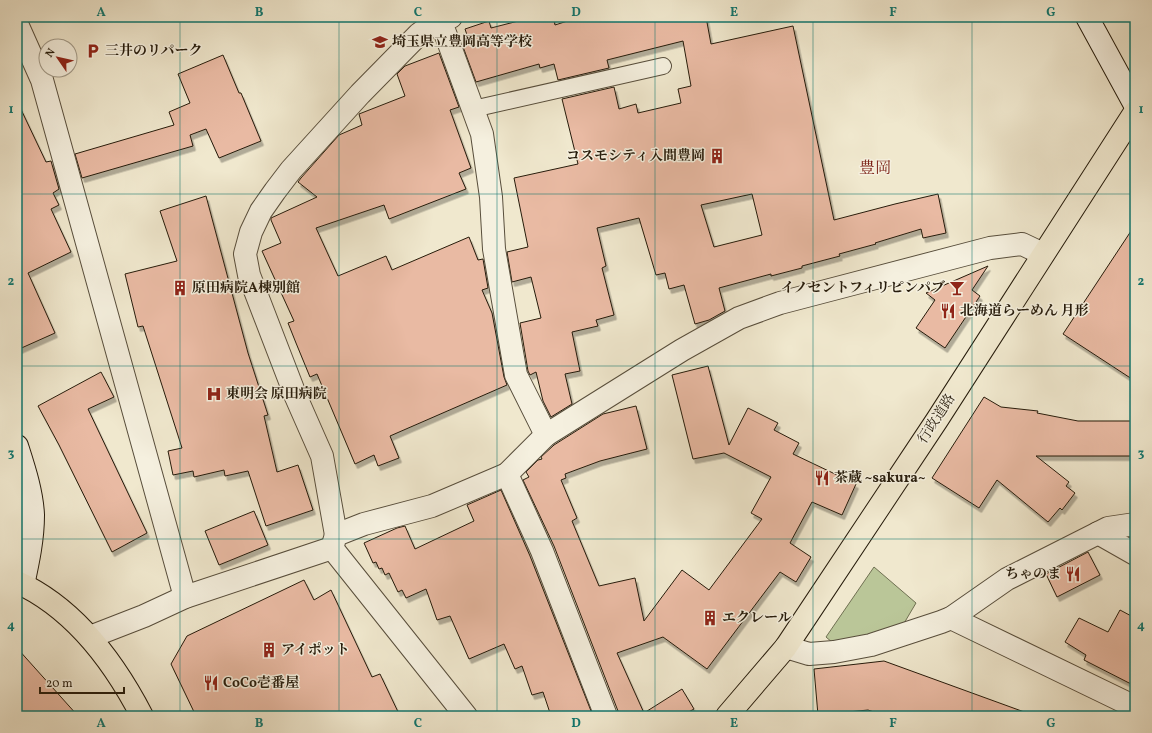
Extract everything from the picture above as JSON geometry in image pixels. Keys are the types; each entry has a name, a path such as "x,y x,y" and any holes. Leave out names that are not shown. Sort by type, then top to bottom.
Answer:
{"highway":[{"name":"行政道路","path":"727,716 786,647 937,420 1135,112"},
{"path":"20,583 57,607 90,637 117,674 142,716"}],"street":[{"path":"1087,17 1135,105"},
{"path":"466,716 334,541 322,456 296,397 254,290 249,275 245,254 251,232 260,212 291,170 360,94 419,34 445,18 482,134 491,197 494,249 516,375 546,435"},
{"path":"17,24 42,80 185,597"},
{"path":"90,637 144,616 185,597 334,541 364,524 432,506 507,474 546,435 682,350 739,318 780,303 990,248 1022,244 1043,254"},
{"path":"17,446 27,480 33,514 31,546 20,583"},
{"path":"507,474 542,551 606,716"},
{"path":"786,647 809,654 834,652 872,645 951,618 1007,579 1108,528 1135,524"},
{"path":"1098,533 1135,554"},
{"path":"951,618 1135,707"}],"lane":[{"path":"473,109 663,66"}],"green space":[{"path":"874,567 916,603 903,625 869,636 833,643 826,637"}],"building":[{"path":"534,17 553,17 555,25 580,17 706,17 711,44 793,26 834,220 938,194 946,233 923,238 921,229 875,243 876,244 839,254 840,256 802,266 802,268 771,276 771,274 719,288 725,311 709,320 695,324 684,285 669,289 665,273 656,275 639,218 597,228 606,266 602,268 614,315 596,320 598,326 572,332 580,371 565,374 572,404 551,417 543,401 536,372 530,375 528,371 520,323 541,318 531,277 512,282 507,252 528,247 514,178 578,164 562,99 614,87 619,109 636,104 638,113 681,103 678,89 691,86 683,41 607,60 609,68 558,80 554,64 540,68 539,64 476,82 462,44 469,41 465,29 489,21 491,28","holes":["752,194 762,235 714,247 701,205"]},
{"path":"439,53 459,107 450,110 471,168 459,173 466,189 389,219 384,205 316,228 338,276 386,256 392,270 469,237 478,260 483,259 488,288 482,290 492,313 504,377 507,385 390,436 399,458 378,466 374,455 355,464 317,374 310,377 288,323 294,321 262,251 281,243 271,218 317,197 298,182 339,135 362,125 359,114 405,96 397,74 405,66"},
{"path":"223,55 261,141 219,158 206,129 190,135 193,146 82,178 75,154 174,125 169,112 190,103 178,74"},
{"path":"17,101 46,162 51,161 59,189 53,193 59,205 51,209 71,252 28,273 55,333 17,350"},
{"path":"206,196 248,353 268,415 264,416 277,472 298,465 313,510 266,526 248,471 225,476 224,470 194,477 193,471 173,475 168,451 182,448 143,326 138,327 125,274 177,261 160,211"},
{"path":"1135,225 1135,381 1063,334"},
{"path":"988,266 972,290 980,296 945,348 916,328 935,300 926,293"},
{"path":"708,366 729,445 748,408 778,423 774,430 799,443 793,454 856,484 842,515 812,502 790,543 811,557 796,582 780,572 707,669 663,637 617,653 644,713 682,689 694,709 681,716 618,716 618,711 554,546 523,480 529,477 526,472 538,460 542,459 541,457 554,445 603,414 636,406 647,449 600,461 565,474 566,478 561,480 577,518 572,521 599,586 635,578 644,621 682,570 709,590 762,519 751,513 771,477 724,453 693,459 672,375"},
{"path":"101,372 114,397 88,409 147,533 112,552 38,406"},
{"path":"984,397 1001,407 1038,411 1037,413 1078,421 1135,421 1135,456 1036,456 1069,482 1066,486 1075,493 1062,510 1060,508 1048,522 997,480 979,508 932,478"},
{"path":"501,490 530,556 593,716 551,716 543,692 532,695 522,666 515,669 504,644 469,659 450,616 437,620 426,589 406,598 402,590 398,592 389,573 385,575 382,568 379,569 376,562 373,563 364,543 397,528 405,526 415,549 474,521 467,505"},
{"path":"254,511 268,545 219,565 205,531"},
{"name":"ちゃのま","path":"1088,552 1100,575 1057,597 1046,574"},
{"name":"アイポット","path":"304,580 314,600 331,590 372,677 380,674 400,716 196,716 171,664 187,636"},
{"path":"1120,610 1135,618 1135,686 1084,660 1086,655 1065,642 1079,618 1108,632"},
{"path":"17,648 78,716 17,716"},
{"path":"884,661 1027,713 1026,716 886,716 868,710 818,715 814,669"}],"place":[{"name":"埼玉県立豊岡高等学校","path":"380,42"},
{"name":"三井のリパーク","path":"93,51"},
{"name":"コスモシティ入間豊岡","path":"717,156"},
{"name":"原田病院A棟別館","path":"180,288"},
{"name":"イノセントフィリピンパブ","path":"957,288"},
{"name":"北海道らーめん 月形","path":"948,311"},
{"name":"東明会 原田病院","path":"214,394"},
{"name":"茶蔵 ~sakura~","path":"822,478"},
{"name":"ちゃのま","path":"1073,574"},
{"name":"エクレール","path":"710,618"},
{"name":"アイポット","path":"269,650"},
{"name":"CoCo壱番屋","path":"211,683"}],"district":[{"name":"豊岡","path":"875,169"}]}
